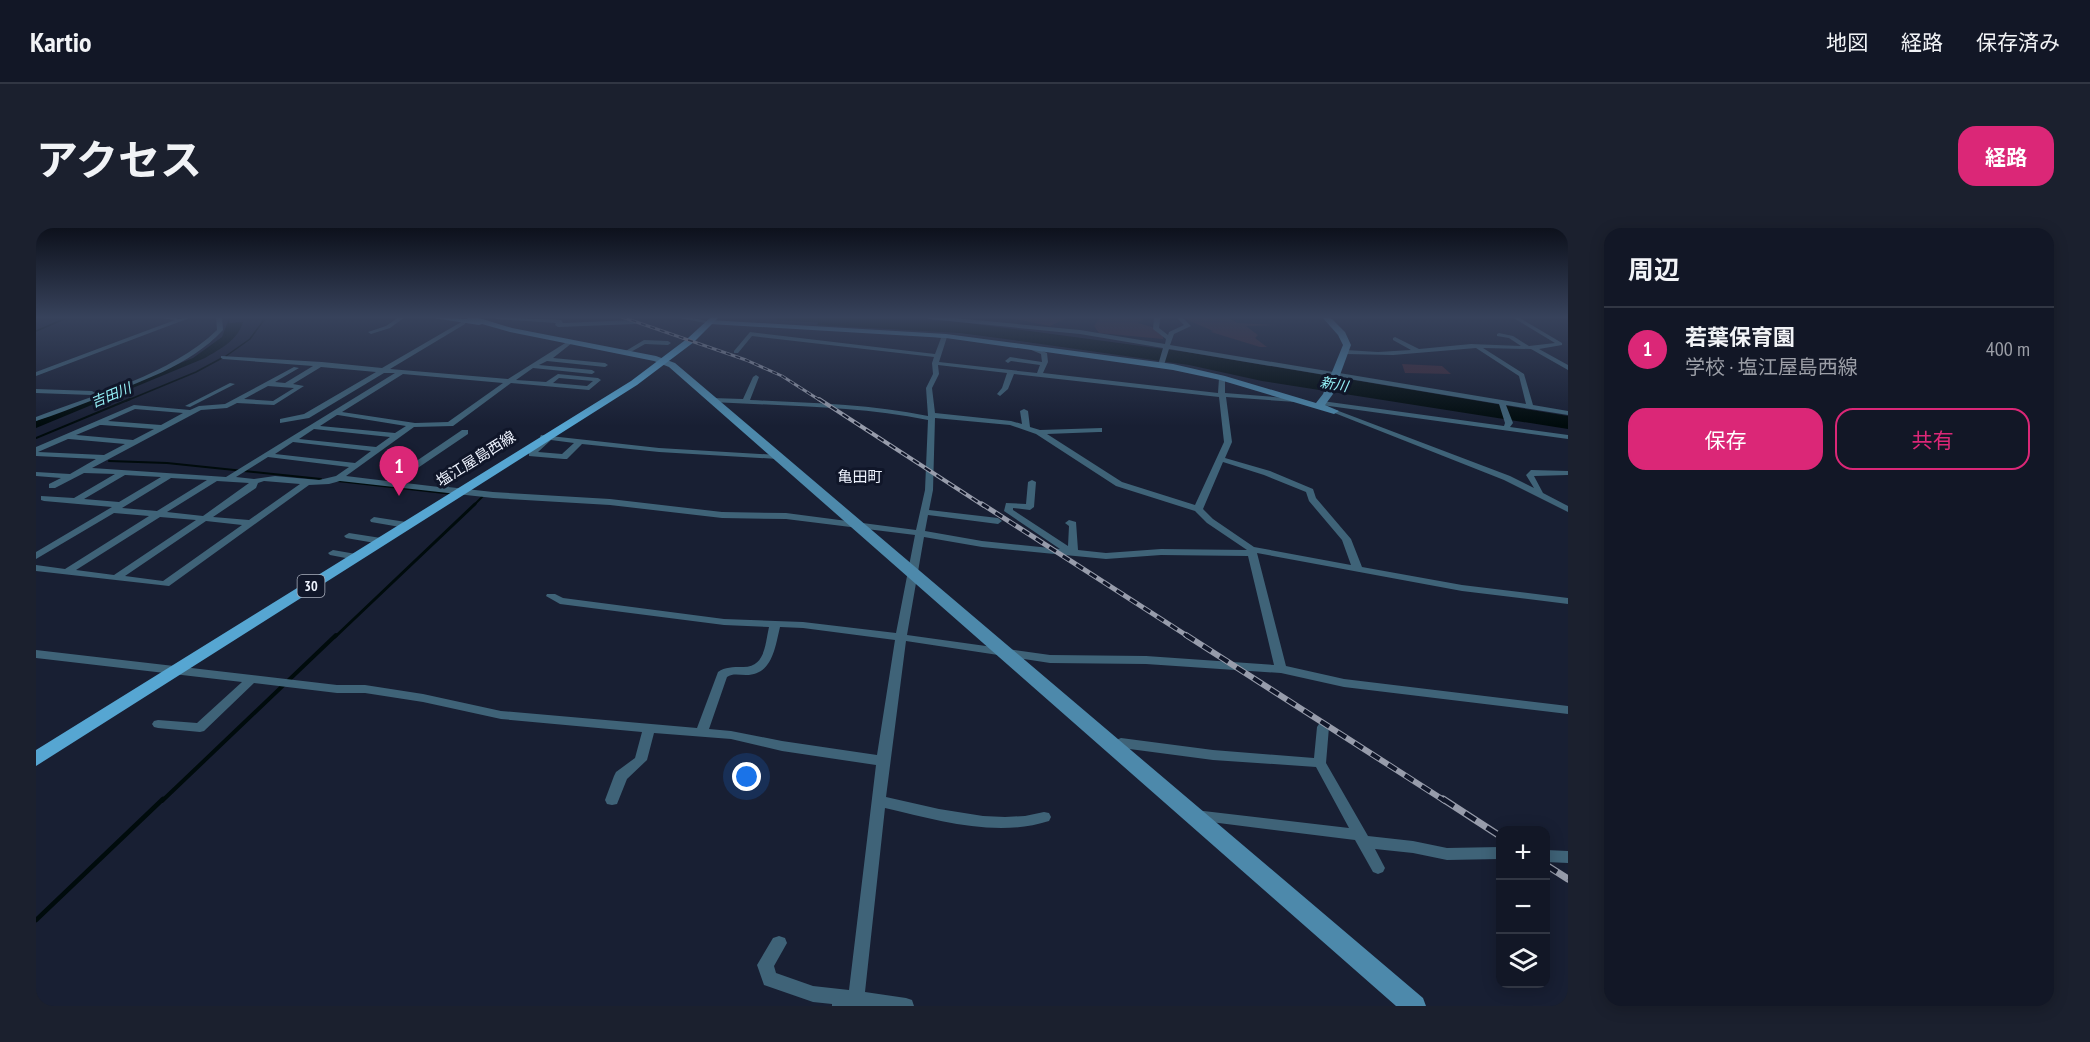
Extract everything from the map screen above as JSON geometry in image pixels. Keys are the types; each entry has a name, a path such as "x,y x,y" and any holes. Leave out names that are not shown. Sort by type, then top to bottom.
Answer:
{"main road":[{"name":"塩江屋島西線","path":"36,759 406,525 453,492 634,383 673,353"}],"street":[{"path":"36,374 91,353"},
{"path":"36,418 131,381 192,353"},
{"path":"283,421 306,416 413,353"},
{"path":"338,413 416,425 450,424 509,381 554,353"},
{"path":"632,353 664,361 712,400 1414,1006"},
{"path":"889,353 1011,372 1220,395 1323,401 1507,425 1568,436"},
{"path":"846,1001 901,637 919,533 925,512 931,470 932,417 929,388 936,374 939,353"},
{"path":"1039,375 1044,364 1044,353"},
{"path":"1081,353 1162,364 1222,378 1296,400"},
{"path":"1162,364 1164,353"},
{"path":"1202,353 1568,413"},
{"path":"1323,401 1337,376 1346,353"},
{"path":"1357,353 1379,356 1407,353"},
{"path":"1487,353 1522,375 1530,407"},
{"path":"1540,353 1568,368"},
{"path":"223,357 509,381 579,390 589,388 598,380 558,376 548,385"},
{"path":"546,359 605,365"},
{"path":"1008,361 1010,359 1044,364"},
{"path":"286,385 323,364"},
{"path":"532,366 570,366 592,372"},
{"path":"52,486 192,412 204,407 227,406 294,369 311,371"},
{"path":"226,480 402,372"},
{"path":"1000,394 1005,389 1011,372"},
{"path":"1124,376 1125,384"},
{"path":"746,401 756,377"},
{"path":"1198,509 1221,459 1228,436 1220,395 1222,378"},
{"path":"62,408 91,393 131,381"},
{"path":"180,411 232,384"},
{"path":"237,401 274,403 301,386 267,384"},
{"path":"36,391 91,393"},
{"path":"712,400 988,420 1026,427 1039,432 1119,484 1198,509 1210,521 1251,551 1266,599 1281,669"},
{"path":"1323,401 1334,411 1395,432 1540,493 1568,509"},
{"path":"1502,403 1507,425"},
{"path":"36,452 134,407 192,412"},
{"path":"1024,411 1026,427"},
{"path":"99,422 162,428"},
{"path":"83,470 254,482 266,477 327,483 339,478 416,425"},
{"path":"313,427 398,436"},
{"path":"1039,432 1099,430"},
{"path":"388,484 465,432"},
{"path":"453,492 508,433"},
{"path":"65,437 136,442"},
{"path":"579,442 564,457 532,454 546,438 778,458"},
{"path":"291,440 378,450"},
{"path":"36,452 105,457"},
{"path":"267,455 356,465"},
{"path":"1221,459 1267,473 1310,491 1312,499 1346,539 1357,567"},
{"path":"1540,493 1530,475 1534,472 1568,473"},
{"path":"75,501 123,473"},
{"path":"36,474 70,476"},
{"path":"36,556 169,476"},
{"path":"339,478 453,492 610,502 739,516 786,516 919,533 982,544 1106,556 1161,552 1251,551 1357,567 1462,588 1568,601"},
{"path":"66,572 215,479"},
{"path":"36,568 165,584 309,481"},
{"path":"116,578 253,486 254,482"},
{"path":"1032,482 1030,507 1009,505 1008,511 1073,553"},
{"path":"44,498 158,514 251,523"},
{"path":"925,512 998,521"},
{"path":"374,520 406,525"},
{"path":"1069,524 1073,524 1073,553"},
{"path":"349,536 381,541"},
{"path":"333,553 356,557"},
{"path":"551,596 560,601 724,622 775,624 901,637 1050,659 1146,660 1281,669 1344,683 1568,710"},
{"path":"701,733 723,675 733,670 753,671 762,664 775,624"},
{"path":"36,654 337,689 376,690 501,715 731,735 807,750 883,761"},
{"path":"158,724 200,728 253,678"},
{"path":"1323,727 1320,763 1378,868"},
{"path":"612,800 621,776 641,760 649,728"},
{"path":"1113,746 1121,743 1213,755 1320,763"},
{"path":"878,801 1004,823 1030,822 1044,818"},
{"path":"1192,814 1363,838 1447,854 1496,853"},
{"path":"1550,856 1568,857"},
{"path":"779,943 765,965 770,979 813,994 846,1001 906,1006"}],"shaded area":[{"path":"1402,364 1442,366 1451,374 1405,373"}],"water":[{"name":"吉田川","path":"199,353 213,353 36,428 36,421 193,358"},
{"name":"新川","path":"1107,353 1194,353 1568,416 1568,429 1262,381 1189,365"}],"waterway":[{"path":"226,356 230,353"},
{"name":"吉田川","path":"126,401 196,372 222,358"},
{"name":"吉田川","path":"36,438 130,399"},
{"path":"109,461 167,463 321,479"},
{"path":"338,481 453,494"},
{"path":"475,504 483,496"},
{"path":"335,637 475,504"},
{"path":"162,801 336,635"},
{"path":"36,920 163,799"}],"railway":[{"path":"727,353 782,376 821,401"},
{"path":"819,399 984,506"},
{"path":"982,504 1189,637"},
{"path":"1186,635 1445,801"},
{"path":"1443,799 1496,833"},
{"path":"1550,868 1568,879"}],"place":[{"name":"若葉保育園","path":"399,496"}],"district":[{"name":"亀田町","path":"860,477"}]}
